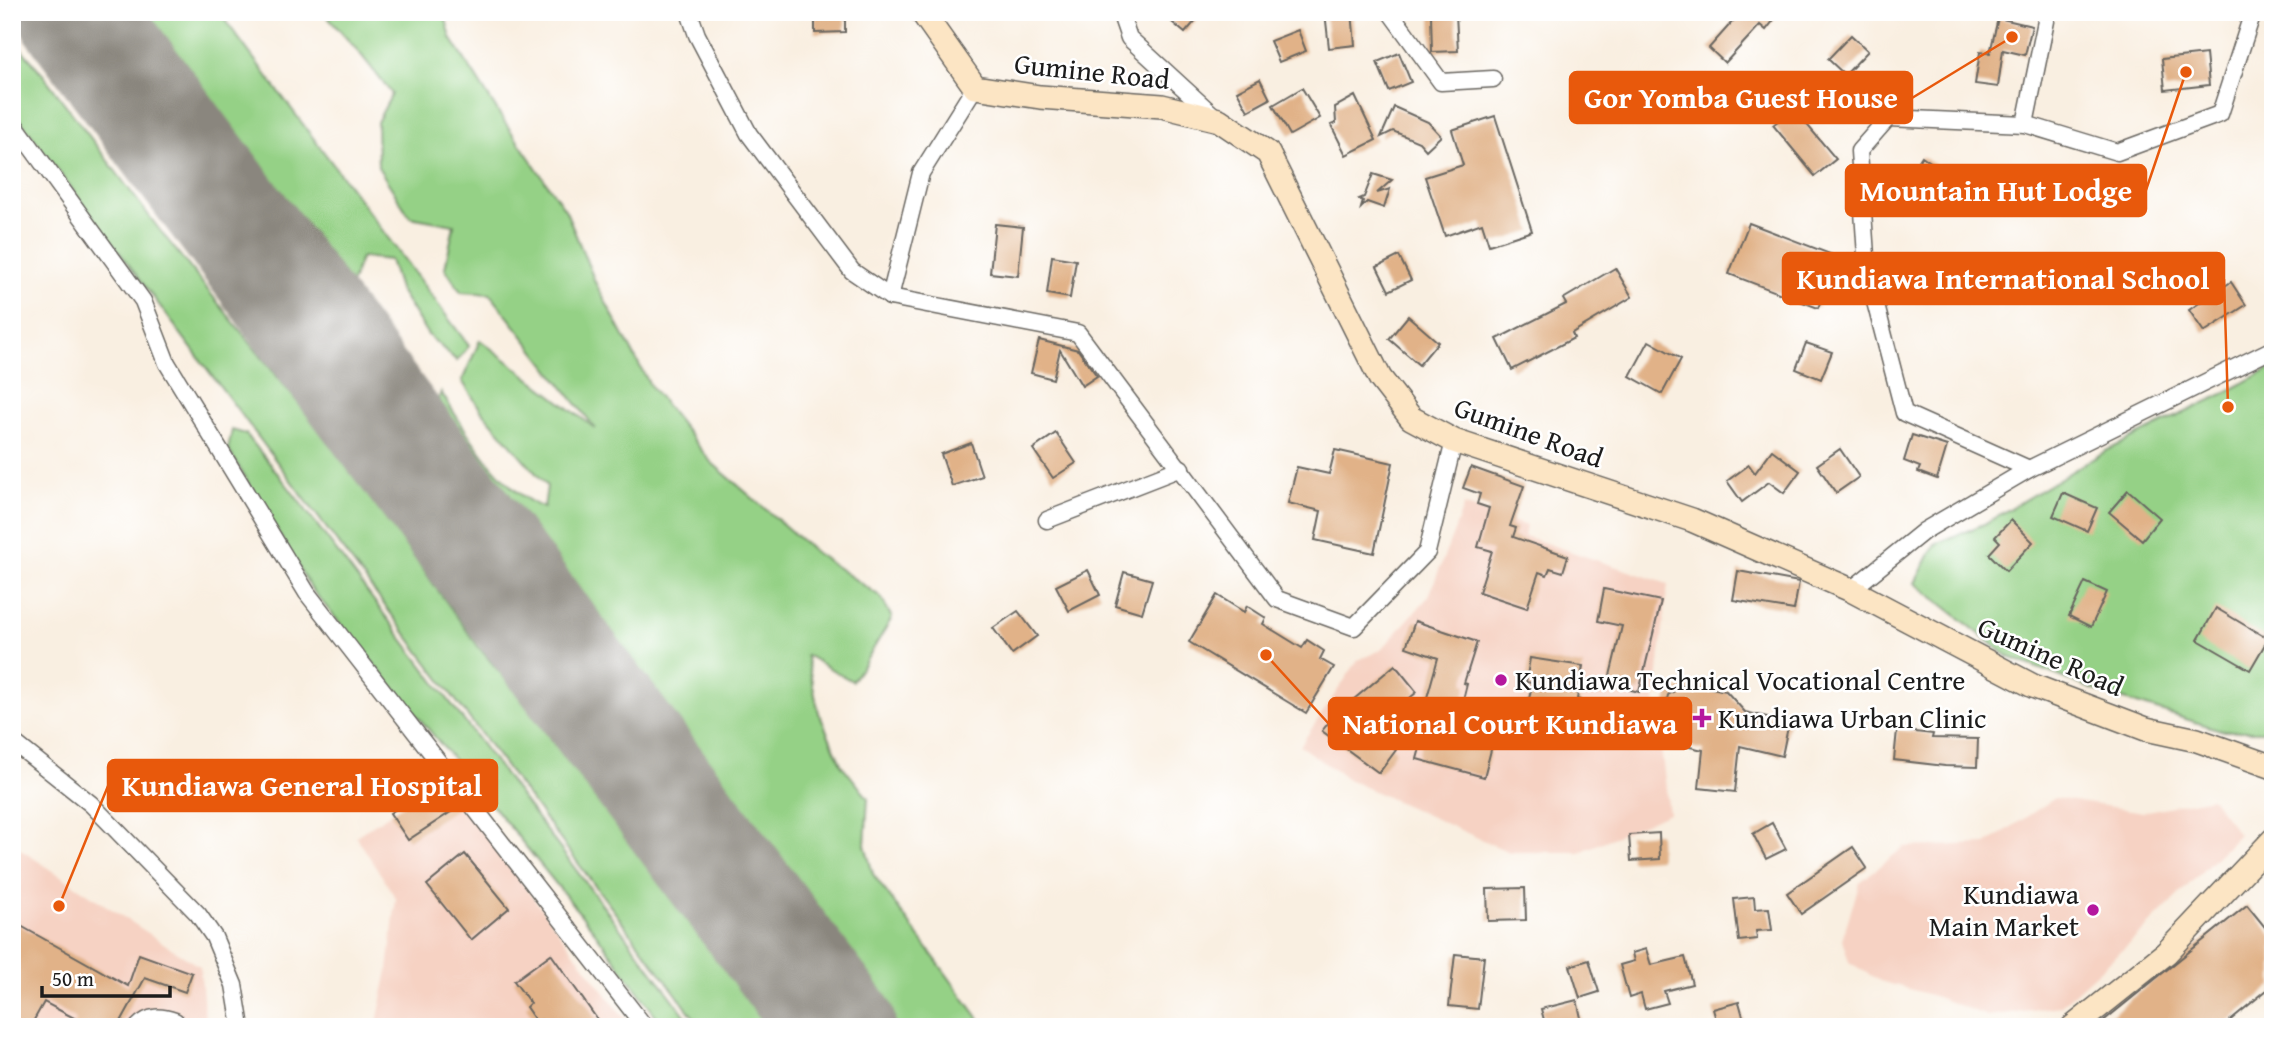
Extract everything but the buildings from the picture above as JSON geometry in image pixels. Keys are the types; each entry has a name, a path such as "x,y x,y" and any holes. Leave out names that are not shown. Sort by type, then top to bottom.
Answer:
{"main road":[{"name":"Gumine Road","path":"922,12 975,87 1040,97 1162,106 1219,120 1268,153 1380,378 1411,418 1454,441 1692,520 1851,590 2033,686 2146,729 2197,740 2273,767"},
{"path":"2073,1027 2166,953 2273,840"}],"street":[{"path":"689,12 697,35 749,134 852,271 890,297 1078,333 1277,599 1354,627 1427,552 1454,441"},
{"path":"1119,12 1129,38 1219,120"},
{"path":"1390,12 1441,82 1493,79"},
{"path":"2025,124 2046,21 2045,12"},
{"path":"2029,469 1904,413 1867,271 1859,151 1888,118 2025,124 2117,152 2220,114 2253,12"},
{"path":"890,297 921,173 975,87"},
{"path":"12,121 143,301 167,363 307,593 645,1027"},
{"path":"1851,590 1924,531 2029,469 2273,349"},
{"path":"1047,520 1181,468"},
{"path":"12,741 91,804 198,914 214,937 234,985 241,1027"},
{"path":"138,1027 142,1022 159,1016 175,1021 176,1027"}],"shaded area":[{"name":"Kundiawa Technical Vocational Centre","path":"1464,505 1526,526 1524,536 1668,584 1655,699 1669,813 1580,852 1509,852 1349,780 1300,746 1358,660 1381,650 1429,596"},
{"path":"443,779 631,1027 376,1027 388,971 396,898 356,836"},
{"path":"2055,798 2143,812 2211,798 2239,834 2141,933 2060,1006 1987,1016 1934,996 1880,981 1849,962 1842,939 1860,882 1904,847 1986,844"},
{"path":"12,844 200,967 206,1027 12,1027"}],"green space":[{"path":"129,12 219,12 469,346 457,361 428,335 399,289 390,260 361,257 346,298"},
{"path":"315,12 444,12 451,38 566,211 596,284 650,385 711,462 816,553 881,597 892,618 852,681 806,655 819,713 841,764 868,798 865,845 873,874 985,1027 888,1027 431,420 441,392 473,441 499,474 514,489 544,508 547,486 481,410 462,381 480,340 596,429 490,294 461,292 445,268 454,225 410,217 378,167 377,122 392,94 324,13"},
{"path":"12,38 41,72 159,229 351,469 480,649 556,739 774,1027 701,1027 12,109"},
{"path":"2273,367 2273,731 2224,731 2108,695 2009,657 1915,583 1935,544 1984,524 2106,451"},
{"path":"232,430 246,434 287,485 694,1027 664,1027 595,932 312,590 228,449"}],"runway":[{"path":"76,12 838,1027"}],"place":[{"name":"Gor Yomba Guest House","path":"2012,37"},
{"name":"Mountain Hut Lodge","path":"2186,72"},
{"name":"Kundiawa International School","path":"2228,407"},
{"name":"National Court Kundiawa","path":"1266,655"},
{"name":"Kundiawa Technical Vocational Centre","path":"1501,680"},
{"name":"Kundiawa Urban Clinic","path":"1702,718"},
{"name":"Kundiawa General Hospital","path":"59,906"},
{"name":"Kundiawa Main Market","path":"2093,910"}]}
